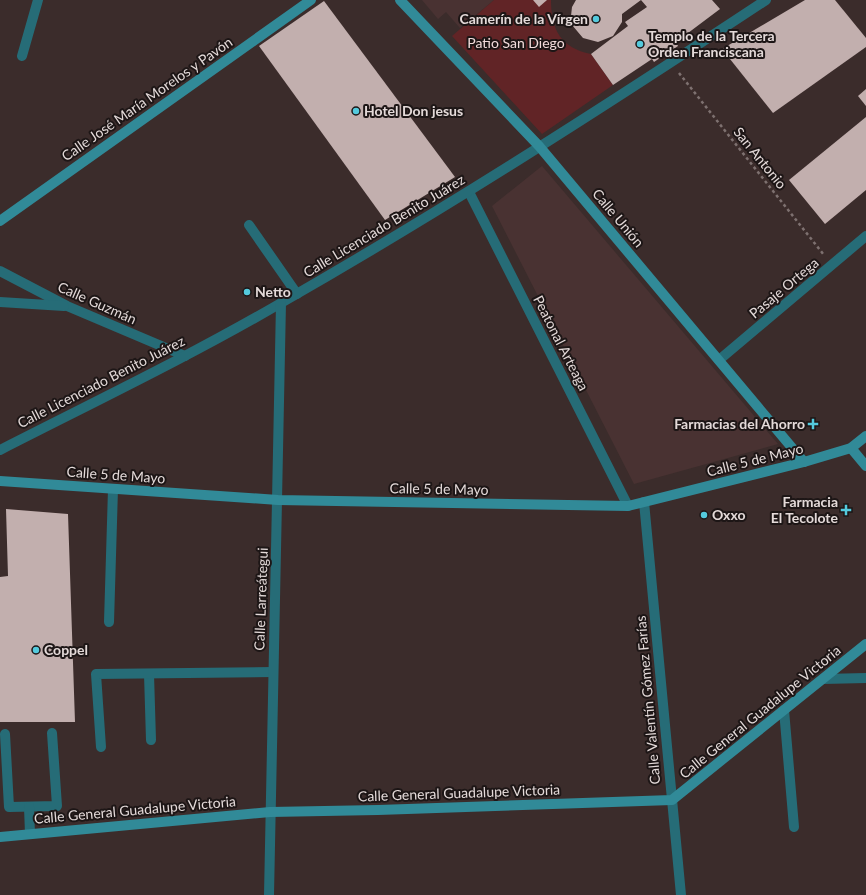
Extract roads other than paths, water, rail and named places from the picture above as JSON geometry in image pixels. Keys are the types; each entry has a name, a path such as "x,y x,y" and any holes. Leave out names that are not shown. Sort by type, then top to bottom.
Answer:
{"street":[{"path":"22,56 38,0"},
{"name":"Calle José María Morelos y Pavón","path":"0,221 311,0"},
{"name":"Calle Unión","path":"400,0 540,146 804,462"},
{"name":"Calle Licenciado Benito Juárez","path":"0,450 185,356 281,304 469,192 671,63 766,0"},
{"name":"Peatonal Arteaga","path":"469,192 628,506"},
{"path":"249,225 297,294"},
{"name":"Pasaje Ortega","path":"719,360 866,236"},
{"name":"Calle Guzmán","path":"0,271 67,306 185,356"},
{"path":"0,302 67,306"},
{"name":"Calle Larreátegui","path":"269,895 281,304"},
{"name":"Calle 5 de Mayo","path":"0,481 278,500 628,506 804,462 851,448 866,436"},
{"path":"851,448 866,466"},
{"path":"109,622 113,489"},
{"name":"Calle Valentín Gómez Farías","path":"644,502 681,895"},
{"name":"Calle General Guadalupe Victoria","path":"0,837 270,812 378,810 672,800 866,644"},
{"path":"101,746 96,674 273,672"},
{"path":"149,674 151,740"},
{"path":"823,679 866,678"},
{"path":"784,710 794,827"},
{"path":"5,734 5,808 57,806 52,733"},
{"path":"29,807 30,834"}],"place":[{"name":"Camerín de la Vírgen","path":"596,19"},
{"name":"Templo de la Tercera Orden Franciscana","path":"640,44"},
{"name":"Hotel Don jesus","path":"356,111"},
{"name":"Netto","path":"247,292"},
{"name":"Farmacias del Ahorro","path":"813,424"},
{"name":"Farmacia El Tecolote","path":"846,510"},
{"name":"Oxxo","path":"704,515"},
{"name":"Coppel","path":"36,650"}],"park label":[{"name":"Patio San Diego","path":"516,43"}]}
